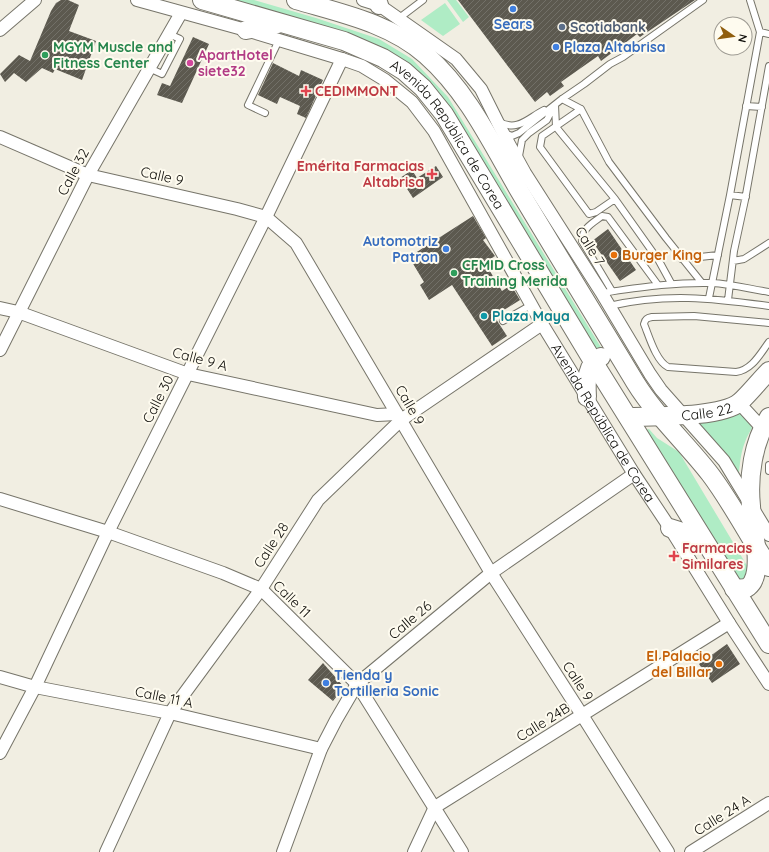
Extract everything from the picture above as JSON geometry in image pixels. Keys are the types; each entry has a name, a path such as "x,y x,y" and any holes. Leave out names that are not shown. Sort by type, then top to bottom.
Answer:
{"main road":[{"name":"Avenida República de Corea","path":"202,0 281,31 344,42 384,58 404,71 423,88 444,114 594,363 769,644"},
{"name":"Avenida República de Corea","path":"296,0 363,20 396,34 424,53 445,72 466,99 521,194 617,350 636,384 659,416 710,475 733,509 769,568"},
{"path":"246,30 281,31"},
{"path":"521,194 522,168"},
{"path":"587,397 586,381 594,363 599,358 617,350"},
{"name":"Calle 22","path":"628,417 683,415 728,409 739,403 769,371"},
{"path":"734,589 747,588 753,581 756,574 756,548 750,505 752,471 755,450 766,423"},
{"path":"670,528 702,538"}],"street":[{"path":"0,30 35,0"},
{"path":"137,0 246,30"},
{"name":"Calle 7","path":"373,2 456,59 481,89 522,168 606,292 609,306 650,374 683,415 724,461 769,535"},
{"name":"Calle 32","path":"0,350 88,175 181,13"},
{"name":"Avenida República de Corea","path":"281,31 342,59 362,66 385,80 412,102 434,131 542,324 634,474 670,528 728,623 769,684"},
{"name":"Calle 30","path":"0,753 35,687 108,532 266,217 342,59"},
{"name":"Calle 9","path":"0,137 88,175 266,217 296,243 491,573 668,852"},
{"name":"Calle 9 A","path":"0,308 18,312 188,374 377,415 399,417"},
{"name":"Calle 28","path":"106,852 170,713 261,589 318,500 399,417 542,324"},
{"path":"739,403 766,423"},
{"name":"Calle 26","path":"283,852 321,749 336,720 358,684 491,573 634,474"},
{"name":"Calle 11","path":"0,499 108,532 223,572 261,589 358,684 462,852"},
{"name":"Calle 24B","path":"435,807 728,623"},
{"name":"Calle 11 A","path":"0,677 35,687 170,713 321,749"},
{"name":"Calle 24 A","path":"691,852 769,803"},
{"path":"414,852 435,807"}],"lane":[{"path":"398,19 423,0"},
{"path":"500,127 512,136 519,133 555,104 610,64 623,57 703,0"},
{"path":"709,298 730,195 760,32 750,0"},
{"path":"265,113 248,105 281,31"},
{"path":"760,32 769,34"},
{"path":"728,300 733,261 769,66"},
{"path":"562,99 581,109 610,162 682,259 702,283"},
{"path":"500,127 504,125 511,127 522,124 533,115 555,104"},
{"path":"555,104 556,127 615,199 659,261 671,283"},
{"path":"522,168 519,155 522,140 547,120 555,104"},
{"path":"746,106 762,107"},
{"path":"581,109 542,136 540,147 589,214 596,212 615,199"},
{"path":"730,195 746,197"},
{"path":"658,285 608,217 602,216 585,230 582,236 582,241 606,292 658,285 671,283 713,283 769,292"},
{"path":"733,261 744,259 769,243"},
{"path":"682,259 718,255"},
{"path":"609,306 628,301 664,297 709,298 769,306"},
{"path":"503,321 531,305"},
{"path":"769,323 694,316 646,318 644,320 644,324 659,359 668,367 736,372 743,371 756,360 769,342"},
{"path":"769,466 769,472"}],"green space":[{"path":"221,0 254,0 316,18 379,39 412,59 448,97 602,349 594,354 425,82"},
{"path":"447,0 456,0 469,17 463,22"},
{"path":"445,3 460,24 443,36 421,20"},
{"path":"741,410 752,428 744,445 739,473 737,475 717,445 692,420"},
{"path":"649,429 657,438 679,452 749,569 750,574 743,580 739,579 642,431"}],"building":[{"path":"61,0 68,0 79,5 69,31 96,41 82,80 55,69 53,73 42,68 26,82 14,73 5,82 0,74 19,55 30,61 51,11 56,3"},
{"name":"Plaza Altabrisa","path":"458,0 695,0 640,37 637,34 601,61 598,56 561,82 564,86 550,96 547,92 535,102"},
{"name":"ApartHotel siete32","path":"193,37 209,44 182,103 157,95 162,83 170,86"},
{"path":"273,63 299,76 301,70 323,80 306,118 297,114 300,106 280,97 277,104 258,95"},
{"path":"436,166 443,177 413,198 400,178 412,170 417,178"},
{"path":"473,216 486,238 483,240 495,256 485,263 502,291 511,285 520,300 494,316 507,336 492,346 452,285 429,300 420,285 424,282 409,257"},
{"name":"Burger King","path":"608,229 636,270 620,281 592,241"},
{"name":"El Palacio del Billar","path":"727,644 740,664 712,683 699,664"},
{"name":"Tienda y Tortilleria Sonic","path":"323,663 344,687 333,701 308,680"}],"place":[{"name":"Sears","path":"513,9"},
{"name":"Scotiabank","path":"562,27"},
{"name":"Plaza Altabrisa","path":"556,47"},
{"name":"MGYM Muscle and Fitness Center","path":"45,55"},
{"name":"ApartHotel siete32","path":"190,63"},
{"name":"CEDIMMONT","path":"306,91"},
{"name":"Emérita Farmacias Altabrisa","path":"432,174"},
{"name":"Automotriz Patron","path":"446,249"},
{"name":"Burger King","path":"614,255"},
{"name":"CFMID Cross Training Merida","path":"454,273"},
{"name":"Plaza Maya","path":"484,316"},
{"name":"Farmacias Similares","path":"674,556"},
{"name":"El Palacio del Billar","path":"719,664"},
{"name":"Tienda y Tortilleria Sonic","path":"326,683"}]}
